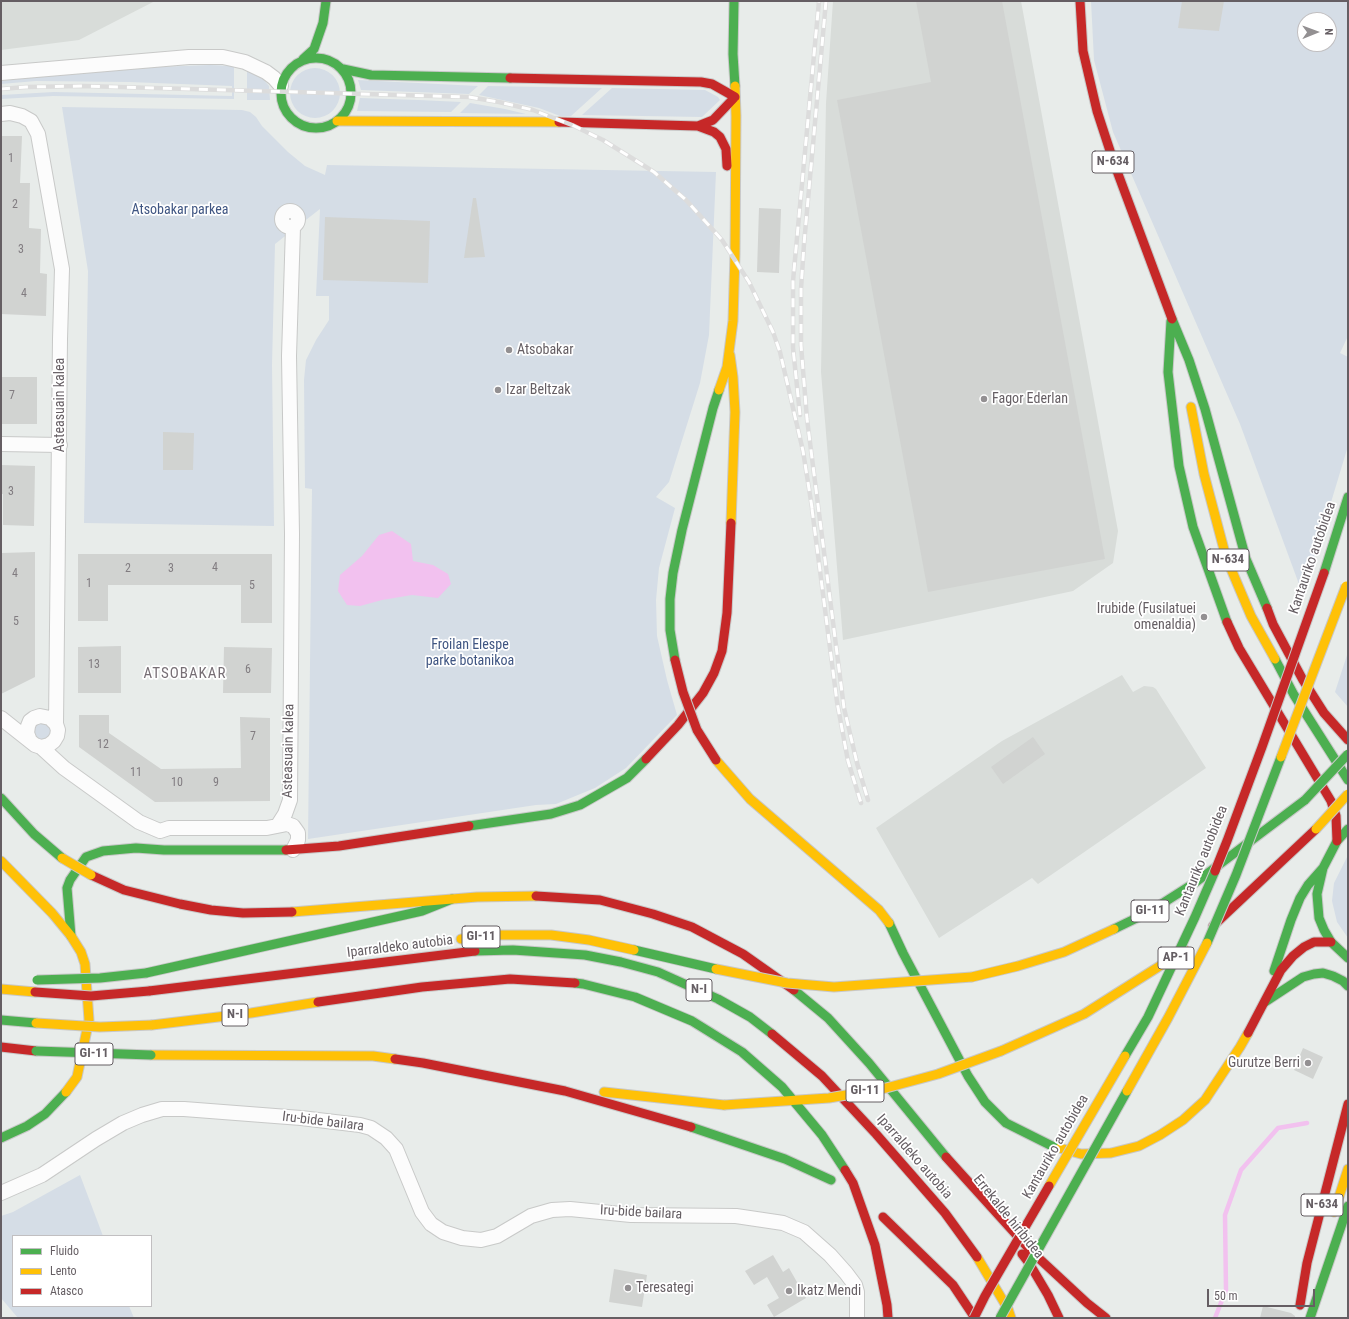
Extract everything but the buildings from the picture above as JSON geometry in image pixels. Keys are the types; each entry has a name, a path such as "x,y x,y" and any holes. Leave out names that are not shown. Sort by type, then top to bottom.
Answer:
{"main road":[{"path":"303,59 315,57 325,58 335,62 343,69 348,78 351,90 350,102 345,112 337,121 326,127 314,128 302,126 292,119 284,110 280,98 281,86 285,74 293,65 303,59 314,49 323,23 326,1"},
{"path":"734,1 733,54 736,116 735,254 733,321 730,355 723,381 713,408 682,530 673,573 670,599 670,630 675,660 683,692 697,730 716,760 750,799 879,910 891,926 903,953 968,1076 985,1102 1006,1123 1025,1134 1052,1146 1081,1154 1111,1153 1139,1146 1160,1135 1183,1120 1205,1100 1240,1047 1281,970 1293,956 1304,947 1314,942 1331,942"},
{"name":"N-634","path":"1080,1 1083,51 1096,111 1171,316 1185,376"},
{"path":"343,69 371,76 701,82 712,84 735,97"},
{"path":"698,126 713,120 735,97"},
{"path":"337,121 532,121 698,126 714,132 723,142 726,150 726,182"},
{"path":"1171,316 1189,360 1246,559 1273,624 1303,680 1324,713 1348,740"},
{"path":"1171,316 1168,372 1179,466 1193,527 1224,617 1239,648 1331,801 1336,816 1337,841"},
{"path":"71,936 67,888 70,880 86,857 104,850 136,848 164,850 293,850 369,842 551,814 580,805 627,778 657,749 703,693 714,672 722,651 725,635 735,412 730,355"},
{"path":"713,408 712,390 716,372"},
{"name":"N-634","path":"1189,398 1206,481 1226,557 1251,616 1291,689 1348,780"},
{"name":"Kantauriko autobidea","path":"975,1318 985,1296 1148,1017 1185,938 1240,805 1324,573 1348,497"},
{"name":"AP-1","path":"1000,1318 1160,1032 1205,947 1236,875 1347,584"},
{"path":"1288,651 1348,728"},
{"name":"GI-11","path":"448,941 494,935 551,935 589,940 716,969 787,983 834,987 972,977 1018,966 1064,952 1149,912 1196,882 1305,800 1348,754"},
{"name":"GI-11","path":"1,1047 36,1051 151,1055 373,1056 423,1063 565,1090 615,1093 724,1105 829,1098 886,1088 938,1074 1001,1051 1084,1014 1174,957 1222,918 1316,829 1348,794"},
{"path":"1,798 34,834 62,858 91,875 124,890 211,910 275,914 397,902 477,897 548,896 600,900 692,927 743,954 807,1000 828,1018 869,1063 930,1138 1031,1251 1087,1303 1106,1318"},
{"path":"1348,829 1337,841 1323,868 1316,894 1319,918 1331,942 1348,958"},
{"path":"1,861 52,913 71,936 81,952 85,964 89,1020 77,1077 64,1095 45,1114 27,1126 1,1138"},
{"path":"1263,1003 1300,898 1308,885 1323,868"},
{"path":"31,980 100,978 146,973 422,911 452,899"},
{"name":"Iparraldeko autobia","path":"1,989 91,996 247,980 478,951 513,950 592,956 658,972 718,999 750,1017 784,1042 822,1076 876,1134 945,1213 972,1249 1008,1309 1011,1318"},
{"path":"247,980 364,956"},
{"path":"1263,1003 1303,977 1314,974 1323,973 1333,976 1343,981 1348,986"},
{"name":"N-I","path":"1,1020 100,1027 152,1024 250,1014 318,1002 422,987 510,979 582,984 635,997 692,1021 742,1052 782,1087 822,1135 852,1183 875,1245 887,1305 888,1318"},
{"path":"565,1090 711,1133 785,1160 831,1180"},
{"name":"N-634","path":"1301,1312 1307,1263 1348,1104"},
{"name":"Errekalde hiribidea","path":"930,1138 955,1174 1029,1263 1048,1295 1059,1318"},
{"name":"N-634","path":"1331,1222 1348,1169"},
{"name":"N-634","path":"1310,1318 1348,1206"},
{"path":"883,1217 953,1285 975,1318"},
{"path":"1301,1312 1315,1270 1301,1312"}],"street":[{"path":"1,73 189,57 223,57 245,62 266,72 281,86"},
{"name":"Asteasuain kalea","path":"1,114 10,113 22,116 30,121 38,134 62,269 56,724 58,730 54,741 62,766"},
{"name":"Asteasuain kalea","path":"278,825 285,814 290,800 292,534 289,356 293,226"},
{"path":"1,444 60,445"},
{"path":"54,741 49,745 36,744 27,733 27,729 30,721 34,718 45,716 50,718 56,724"},
{"path":"1,718 36,744 62,766 139,822 160,830 169,828 267,828 287,824 293,826 298,832 298,840 293,850"},
{"path":"160,830 158,843 164,850"},
{"name":"Iru-bide bailara","path":"1,1193 42,1175 123,1123 162,1109 184,1109 301,1118 360,1125 371,1128 386,1138 396,1149 422,1212 431,1224 443,1232 462,1238 481,1240 497,1236 531,1216 552,1210 570,1209 631,1215 736,1216 783,1223 804,1232 846,1273 855,1285 857,1292 857,1318"}],"shaded area":[{"path":"1,1 155,1 79,40 1,50"},
{"name":"Fagor Ederlan","path":"833,1 1021,1 1118,531 1113,563 1073,591 843,640 821,372 826,103"},
{"path":"392,531 411,544 413,561 433,565 448,574 451,584 438,598 412,595 382,600 360,606 347,605 338,591 340,575 362,556 379,535"},
{"path":"1122,675 1133,692 1144,686 1153,687 1156,689 1206,768 1038,884 1032,878 939,938 876,828 1002,741"}],"green space":[{"path":"1091,1 1348,1 1348,336 1340,353 1348,357 1348,446 1303,595 1240,424 1113,132 1094,60"},
{"path":"210,65 234,66 234,99 53,96 1,99 1,95 54,92 232,96 232,86 129,82 36,81 1,84 1,81 28,78 155,67"},
{"path":"310,68 320,68 333,75 340,88 340,98 333,111 320,118 310,118 301,114 294,107 290,98 290,88 294,79 301,72"},
{"path":"247,69 263,79 269,86 270,100 247,100"},
{"path":"358,80 478,86 469,94 361,90"},
{"path":"488,86 602,88 571,116 560,116 539,108 479,95"},
{"path":"612,88 705,90 718,97 720,100 702,117 582,115"},
{"path":"360,98 461,102 451,112 357,111"},
{"path":"470,103 505,109 526,114 460,113"},
{"path":"62,107 242,110 250,112 288,152 305,166 325,175 327,165 716,172 709,335 700,383 669,482 656,497 675,508 659,568 656,600 657,636 677,715 626,768 595,788 556,804 536,805 308,839 312,489 305,488 304,380 306,360 316,340 329,320 329,296 316,296 320,209 275,244 272,365 274,526 84,523 88,271"},
{"path":"1348,652 1348,707 1335,692"},
{"path":"42,723 48,726 51,732 48,738 42,741 36,738 33,732 36,726"},
{"path":"1348,855 1348,938 1337,922 1332,901 1334,883"},
{"path":"80,1175 103,1235 12,1235 12,1307 129,1307 134,1318 18,1318 1,1298 1,1216 13,1212"}],"waterway":[{"path":"1215,1318 1226,1290 1225,1215 1241,1170 1278,1128 1307,1123"}],"railway":[{"path":"800,415 793,348 793,281 819,1"},
{"path":"826,1 804,244 801,289 801,345 807,419 844,708 857,763 868,800"},
{"path":"1,89 84,86 469,97 533,110 572,125 603,140 654,172 686,200 722,240 749,282 773,332 780,352 803,451 813,514"},
{"path":"812,509 837,702 848,761 861,803"}],"traffic: fast":[{"path":"303,59 314,49 323,23 326,1"},
{"path":"734,1 733,54 735,86"},
{"path":"309,58 323,58 336,64 345,73 349,79 351,93 349,107 341,118 330,126 323,128 309,128 302,126 291,118 283,107 281,100 281,86 283,79 291,68 302,60 309,58"},
{"path":"343,69 371,75 510,78"},
{"path":"1172,319 1189,360 1205,409 1246,559 1267,608"},
{"path":"1171,321 1168,372 1179,466 1193,527 1227,622"},
{"path":"675,660 670,630 670,599 673,573 682,530 713,408 719,390"},
{"path":"1324,573 1348,497"},
{"path":"1275,659 1294,695 1348,780"},
{"path":"1305,800 1348,754"},
{"path":"1207,943 1236,875 1281,757"},
{"path":"469,826 551,814 580,805 627,778 646,759"},
{"path":"1,798 34,834 62,858"},
{"path":"1114,929 1149,912 1196,882 1305,800"},
{"path":"1348,829 1337,841 1323,868 1317,894 1319,918 1324,930 1331,942 1348,958"},
{"path":"71,936 67,888 70,880 86,857 103,851 136,848 164,850 286,850"},
{"path":"1274,971 1300,898 1308,885 1323,868"},
{"path":"1125,1056 1148,1017 1215,871"},
{"path":"146,973 422,911 452,899"},
{"path":"889,923 903,953 968,1076 985,1102 1006,1123 1052,1146 1060,1148"},
{"path":"475,951 513,950 585,955 621,962 658,972 718,999 750,1017 772,1034"},
{"path":"634,950 716,969"},
{"path":"37,980 100,978 146,973"},
{"path":"1265,1002 1303,977 1314,974 1323,973 1333,976 1343,981 1348,986"},
{"path":"575,983 635,997 692,1021 742,1052 782,1087 822,1135 845,1170"},
{"path":"794,990 828,1018 869,1063 946,1157"},
{"path":"1,1020 36,1023"},
{"path":"36,1051 151,1055"},
{"path":"1000,1318 1127,1091"},
{"path":"1,1138 27,1126 45,1114 66,1092"},
{"path":"691,1127 785,1159 831,1180"},
{"path":"1310,1318 1348,1206"}],"traffic: slow":[{"path":"719,390 727,367 733,321 735,254 735,86"},
{"path":"337,121 559,122"},
{"path":"730,355 735,412 731,523"},
{"path":"1191,407 1204,474 1226,557 1251,616 1275,659"},
{"path":"1281,757 1346,586"},
{"path":"716,760 750,799 879,910 889,923"},
{"path":"1316,829 1348,794"},
{"path":"62,858 91,875"},
{"path":"1,861 52,913 71,936 81,952 85,964 89,1020 77,1077 66,1092"},
{"path":"292,912 477,897 536,896"},
{"path":"972,977 1018,966 1064,952 1114,929"},
{"path":"461,939 494,935 551,935 589,940 634,950"},
{"path":"1127,1091 1168,1018 1207,943"},
{"path":"1001,1051 1084,1014 1174,957 1184,949"},
{"path":"716,969 787,983 834,987 972,977"},
{"path":"1,989 35,992"},
{"path":"152,1025 251,1013 318,1002"},
{"path":"36,1023 100,1027 152,1025"},
{"path":"1060,1148 1081,1154 1111,1153 1139,1146 1160,1135 1183,1120 1205,1100 1248,1033"},
{"path":"724,1105 829,1098 886,1088 938,1074 1001,1051"},
{"path":"151,1055 373,1056 395,1059"},
{"path":"1049,1186 1125,1056"},
{"path":"604,1092 724,1105"},
{"path":"1334,1212 1348,1169"},
{"path":"977,1257 1008,1309 1011,1318"}],"traffic: jam":[{"path":"1080,1 1083,51 1097,111 1114,163 1172,319"},
{"path":"510,78 701,82 712,84 735,97"},
{"path":"698,126 713,120 735,97"},
{"path":"559,122 698,126 714,132 720,137 726,149 727,166"},
{"path":"646,759 678,725 703,693 714,673 722,651 727,613 731,523"},
{"path":"1215,871 1262,747 1324,573"},
{"path":"1267,608 1273,624 1303,680 1324,713 1348,740"},
{"path":"1227,622 1239,648 1331,801 1336,816 1337,841"},
{"path":"675,660 683,692 697,730 716,760"},
{"path":"286,850 339,846 469,826"},
{"path":"1213,926 1316,829"},
{"path":"91,875 124,890 211,910 243,913 292,912"},
{"path":"536,896 600,900 653,914 692,927 743,954 794,990"},
{"path":"1248,1033 1281,970 1293,956 1304,947 1314,942 1331,942"},
{"path":"149,991 475,951"},
{"path":"318,1002 422,987 510,979 575,983"},
{"path":"35,992 91,996 149,991"},
{"path":"772,1034 822,1076 876,1134 945,1213 977,1257"},
{"path":"1,1047 36,1051"},
{"path":"395,1059 423,1063 565,1091 691,1127"},
{"path":"1300,1305 1307,1263 1348,1104"},
{"path":"946,1157 1031,1251 1087,1303 1106,1318"},
{"path":"845,1170 853,1183 875,1245 887,1305 888,1318"},
{"path":"974,1318 985,1296 1049,1186"},
{"path":"883,1217 953,1285 975,1318"},
{"path":"1022,1254 1048,1295 1059,1318"}],"place":[{"name":"Atsobakar","path":"509,350"},
{"name":"Izar Beltzak","path":"498,390"},
{"name":"Fagor Ederlan","path":"984,399"},
{"name":"Irubide (Fusilatuei omenaldia)","path":"1204,617"},
{"name":"Gurutze Berri","path":"1308,1063"},
{"name":"Teresategi","path":"628,1288"},
{"name":"Ikatz Mendi","path":"789,1291"}],"district":[{"name":"ATSOBAKAR","path":"185,674"}],"park label":[{"name":"Atsobakar parkea","path":"180,210"},
{"name":"Froilan Elespe parke botanikoa","path":"470,654"}]}
